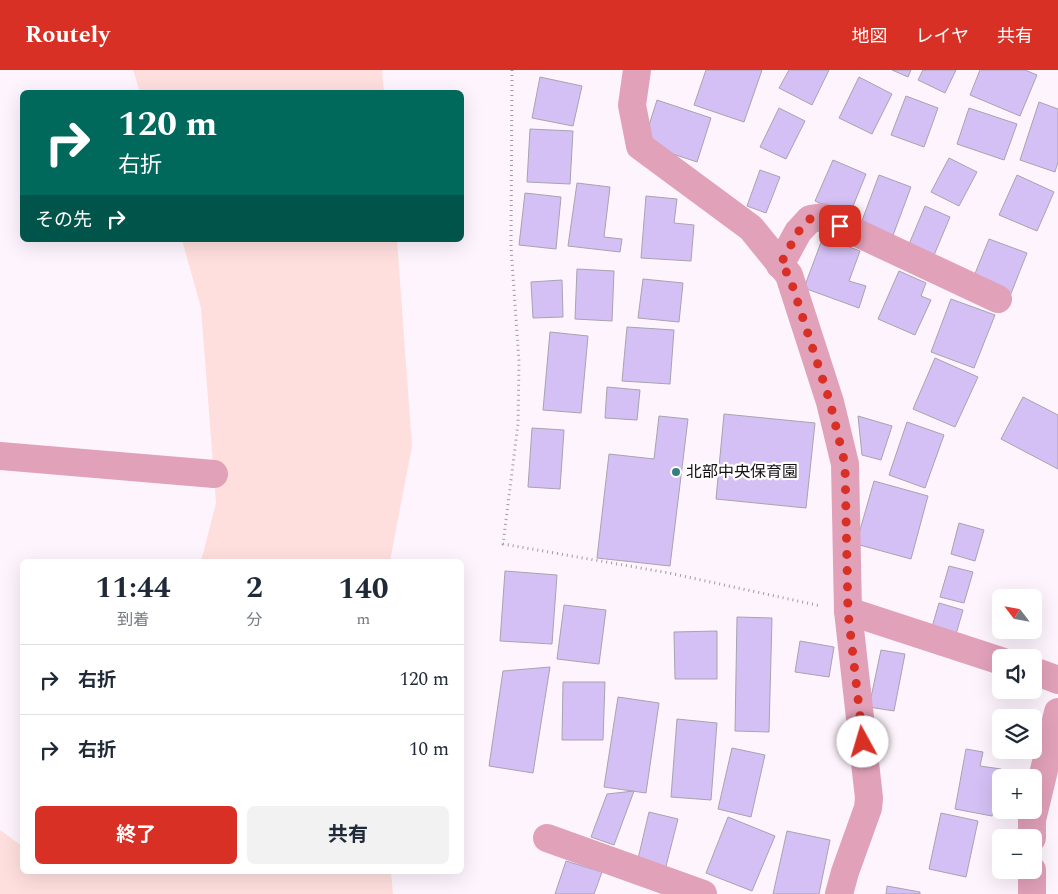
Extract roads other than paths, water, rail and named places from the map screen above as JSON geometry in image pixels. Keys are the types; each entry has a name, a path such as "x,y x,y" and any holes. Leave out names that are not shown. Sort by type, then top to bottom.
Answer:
{"street":[{"path":"636,70 632,105 640,146 751,228 789,275 840,440 847,492 848,612 869,798 868,808 844,872 839,894"},
{"path":"780,265 798,232 810,219 823,217 998,299"},
{"path":"0,456 214,474"},
{"path":"848,612 992,657"},
{"path":"1042,674 1058,680"},
{"path":"1032,829 1032,820 1058,712"},
{"path":"547,838 704,894"},
{"path":"1032,879 1032,894"}],"place":[{"name":"北部中央保育園","path":"676,472"}]}
